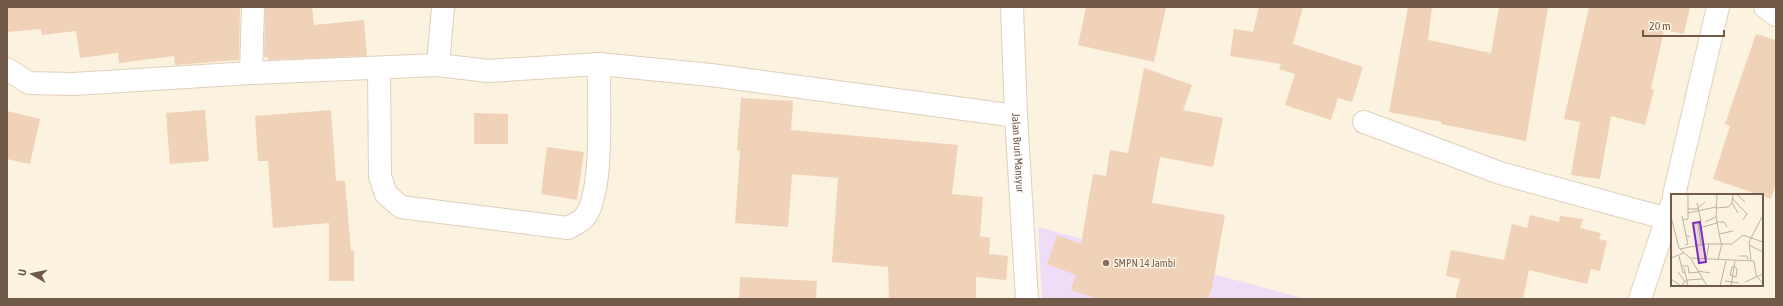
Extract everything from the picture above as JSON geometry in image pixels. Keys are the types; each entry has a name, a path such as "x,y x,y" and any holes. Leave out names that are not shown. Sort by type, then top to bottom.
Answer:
{"street":[{"path":"251,73 253,7"},
{"path":"438,65 444,7"},
{"name":"Jalan Bruri Mansyur","path":"1012,7 1016,116 1027,299"},
{"path":"1674,194 1718,7"},
{"path":"1765,7 1776,14"},
{"path":"7,69 29,83 73,84 251,73 380,69 438,65 488,71 599,64 719,76 1016,116"},
{"path":"380,69 380,176 386,194 401,207 568,228 584,219 592,203 598,177 599,64"},
{"path":"1364,122 1500,174 1670,211 1640,299"}],"shaded area":[{"name":"SMPN 14 Jambi","path":"1038,227 1306,299 1042,299"}],"building":[{"path":"7,7 240,7 239,60 175,65 174,56 119,63 118,53 80,58 76,31 42,35 41,29 7,32"},
{"path":"265,7 312,7 314,25 364,20 367,56 268,60 268,57 264,57"},
{"path":"1086,7 1166,7 1154,62 1078,45"},
{"path":"1259,7 1303,7 1293,44 1363,67 1352,102 1338,98 1331,120 1285,105 1295,74 1279,69 1281,64 1230,56 1234,29 1253,32"},
{"path":"1408,7 1432,7 1428,40 1491,53 1499,7 1548,7 1526,141 1389,112"},
{"path":"1589,7 1690,7 1684,34 1664,30 1651,89 1654,90 1645,125 1611,116 1600,179 1571,175 1580,122 1564,119"},
{"path":"1756,34 1776,40 1776,183 1771,199 1763,196 1763,194 1756,194 1713,179 1730,126 1725,124"},
{"path":"1144,68 1192,85 1183,110 1223,118 1213,167 1160,157 1152,203 1225,215 1212,288 1208,299 1099,299 1071,290 1076,275 1047,264 1057,235 1081,244 1093,174 1106,176 1110,150 1128,153"},
{"path":"741,98 793,101 791,130 958,145 952,194 983,197 980,236 990,238 989,254 1008,256 1006,280 976,277 976,299 889,299 888,267 832,262 838,178 792,174 788,227 735,223 740,151 737,150"},
{"path":"205,110 209,161 170,164 166,113"},
{"path":"331,110 336,181 345,181 351,251 354,251 354,281 329,281 329,223 273,228 268,161 258,161 255,116"},
{"path":"7,111 40,119 30,164 7,159"},
{"path":"474,113 508,114 508,144 474,144"},
{"path":"547,147 584,152 577,200 541,194"},
{"path":"1530,215 1559,222 1560,216 1583,219 1580,228 1601,233 1599,239 1607,241 1600,271 1591,269 1587,284 1529,270 1523,299 1455,299 1460,279 1446,276 1451,250 1504,260 1512,224 1527,228"},
{"path":"740,277 817,281 816,299 739,299"}],"place":[{"name":"SMPN 14 Jambi","path":"1106,263"}]}
